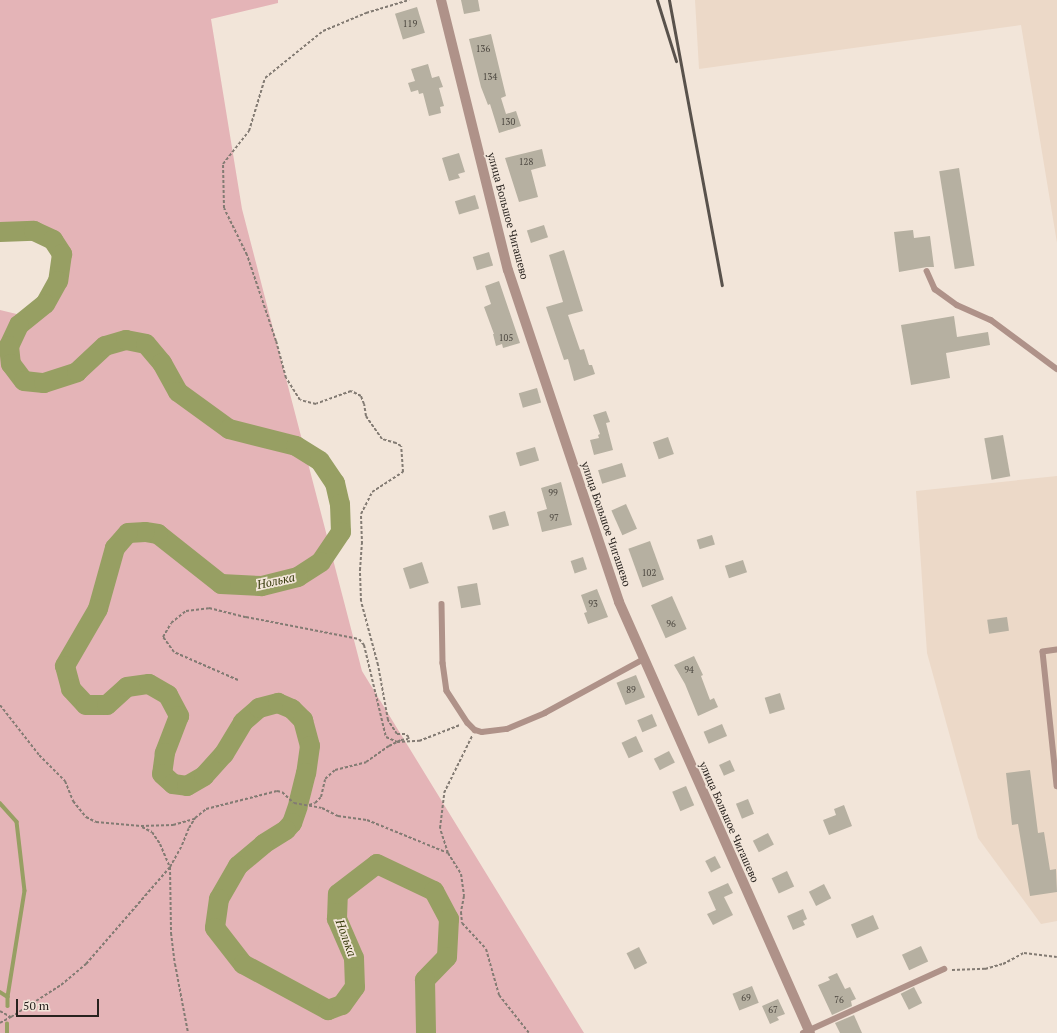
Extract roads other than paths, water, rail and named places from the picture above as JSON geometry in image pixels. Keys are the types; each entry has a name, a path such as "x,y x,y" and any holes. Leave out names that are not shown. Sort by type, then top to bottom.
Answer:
{"street":[{"name":"улица Большое Чигашево","path":"441,0 508,270 619,602 807,1032"}],"lane":[{"path":"927,271 935,290 957,305 991,320 1057,369"},
{"path":"442,604 443,663 448,691 468,723 475,730 482,732 507,729 545,713 644,658"},
{"path":"1057,650 1043,652 1057,786"},
{"path":"807,1032 944,969"}],"waterway":[{"name":"Нолька","path":"0,232 34,231 53,240 62,254 58,281 45,304 19,325 9,346 11,364 24,381 44,383 77,372 105,346 126,340 146,344 162,363 178,392 229,429 296,446 320,461 335,483 340,504 341,532 321,562 298,577 261,586 221,584 158,534 145,532 128,533 115,548 98,609 65,666 71,689 86,705 107,705 127,687 149,684 168,695 179,716 165,753 162,774 173,784 187,786 204,776 224,754 243,722 259,708 278,703 292,709 303,720 310,746 306,773 299,802"},
{"path":"0,803 17,822 25,891 8,997"},
{"name":"Нолька","path":"298,806 292,823 286,830 264,844 238,866 219,899 215,928 243,964 328,1010 342,1005 355,987 354,958 337,919 338,894 377,864 434,891 449,919 447,957 425,980 426,1033"},
{"path":"0,992 8,997 8,1006"},
{"path":"7,1024 7,1033"}],"railway":[{"path":"657,0 676,61"},
{"path":"669,0 722,285"}]}
